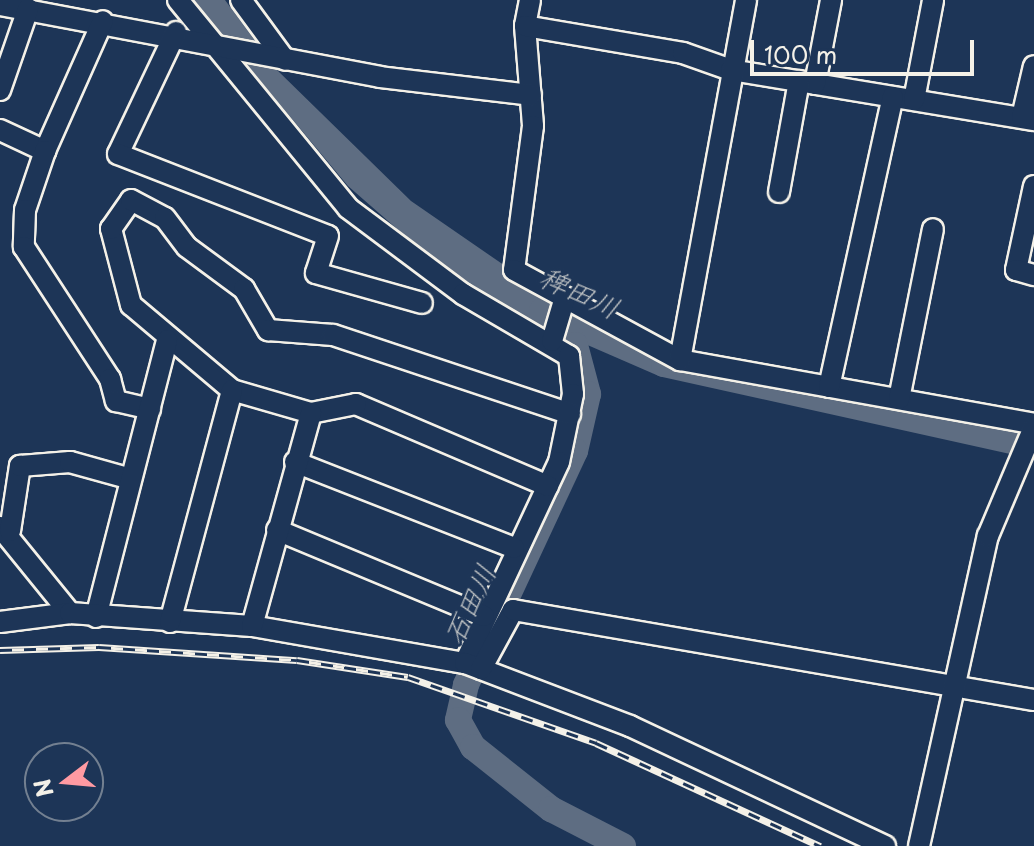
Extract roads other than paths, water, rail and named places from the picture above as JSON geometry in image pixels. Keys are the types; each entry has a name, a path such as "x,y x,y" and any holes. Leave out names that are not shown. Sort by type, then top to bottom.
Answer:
{"street":[{"path":"178,0 348,208 463,294 552,341 569,356 570,414 548,486 514,548 484,616 473,666"},
{"path":"241,0 278,58"},
{"path":"530,0 525,26 531,95 514,270 680,360 1034,425 988,536 953,680 919,846"},
{"path":"680,360 746,0"},
{"path":"779,192 831,0"},
{"path":"829,387 904,98 933,0"},
{"path":"0,5 176,32 278,58 531,95"},
{"path":"0,90 28,9"},
{"path":"103,21 45,151 25,210 24,247 110,379 116,401 150,409"},
{"path":"525,26 683,53 731,70 1028,119 1034,66"},
{"path":"176,32 118,154 328,236 316,273 422,303"},
{"path":"0,130 45,151"},
{"path":"1034,186 1016,270 1034,275"},
{"path":"548,486 356,404 311,413 232,390 167,340 131,305 111,229 131,200 165,218 187,247 244,289 268,330 333,335 570,414"},
{"path":"899,399 933,229"},
{"path":"552,341 565,297"},
{"path":"96,617 167,340"},
{"path":"170,622 232,390"},
{"path":"252,626 311,413"},
{"path":"70,613 5,529 20,466 70,462 131,479"},
{"path":"295,462 514,548"},
{"path":"277,530 484,616"},
{"path":"473,666 513,610 953,680 1034,700"},
{"path":"0,622 70,613 252,626 473,666 630,726 885,846"}],"water":[{"path":"193,0 225,0 275,68 411,201 569,310 570,332 562,337 521,317 427,255 348,186"}],"waterway":[{"name":"稗田川","path":"542,311 664,364 1034,446"},
{"name":"石田川","path":"559,321 575,345 588,394 575,451 466,685 458,720 473,747 551,809 623,846"}],"railway":[{"path":"0,650 99,647 297,660 408,677 596,743 820,846"}]}
